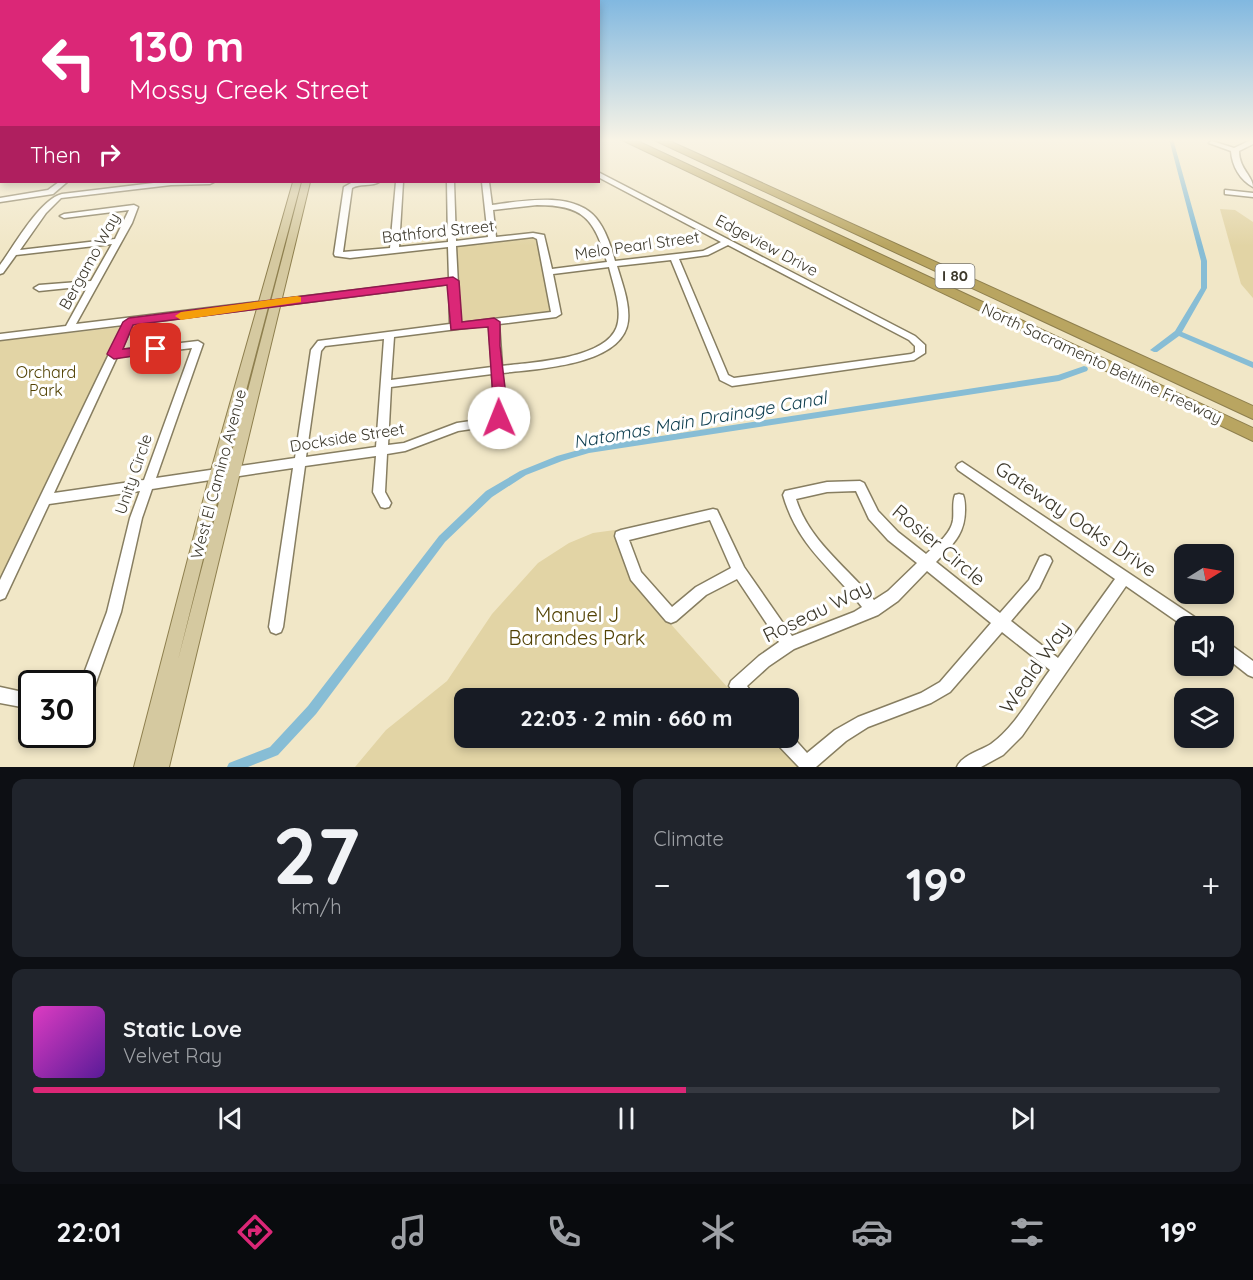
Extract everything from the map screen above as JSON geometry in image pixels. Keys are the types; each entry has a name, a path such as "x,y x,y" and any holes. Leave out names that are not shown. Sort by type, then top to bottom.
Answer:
{"highway":[{"name":"North Sacramento Beltline Freeway","path":"701,175 1253,435"},
{"name":"North Sacramento Beltline Freeway","path":"735,175 1253,413"},
{"path":"1111,368 1253,442"}],"main road":[{"name":"West El Camino Avenue","path":"143,767 158,739 233,472 268,305 297,183"},
{"name":"West El Camino Avenue","path":"160,767 158,739 217,474 306,183"}],"street":[{"name":"Edgeview Drive","path":"600,175 912,338 920,345 920,353 914,357 732,382 724,377 674,257"},
{"path":"0,200 57,192 93,191 162,183"},
{"name":"Bathford Street","path":"364,183 348,187 338,254 541,237 549,272"},
{"path":"394,251 399,183"},
{"path":"450,183 456,327"},
{"path":"486,183 492,240"},
{"path":"0,271 57,192"},
{"path":"1228,192 1253,195"},
{"path":"386,384 578,357 600,349 616,336 623,323 624,304 594,220 582,211 564,205 538,203 488,208"},
{"name":"Bergamo Way","path":"64,216 134,207 118,241 69,329"},
{"path":"13,253 118,241"},
{"name":"Melo Pearl Street","path":"549,272 705,253 728,242"},
{"path":"276,627 316,350 322,343 556,314 549,272"},
{"path":"39,288 95,283"},
{"path":"0,337 268,305 285,301 453,283"},
{"path":"0,594 129,322"},
{"path":"494,322 496,370"},
{"path":"385,503 379,492 380,450 389,335"},
{"name":"Unity Circle","path":"93,670 114,612 136,518 198,344 114,354"},
{"name":"Dockside Street","path":"233,472 405,447 457,427 494,422 499,418 501,412 496,370"},
{"name":"Gateway Oaks Drive","path":"962,467 1181,616"},
{"path":"44,500 217,474"},
{"name":"Rosier Circle","path":"873,610 817,548 791,504 789,495 827,487 860,486 867,504 882,525 1060,669"},
{"name":"Roseau Way","path":"738,688 736,686 764,661 789,644 873,610 893,596 957,528 961,513 959,499"},
{"path":"739,571 701,591 671,616 636,576 621,536 713,514 739,571 789,644"},
{"path":"792,748 807,764 827,745 863,722 932,696 945,687 1034,584 1045,561"},
{"name":"Weald Way","path":"965,767 997,749 1010,737 1124,577"},
{"path":"1234,655 1253,670"},
{"path":"0,695 18,699"}],"green space":[{"path":"1220,209 1235,210 1253,222 1253,298 1241,284"},
{"path":"541,237 556,314 455,327 453,245"},
{"name":"Orchard Park","path":"122,327 0,581 0,341"},
{"name":"Manuel J Barandes Park","path":"615,530 621,555 633,582 728,688 454,688 454,748 782,748 800,767 355,767 386,730 447,681 492,614 538,563 569,543 593,533"}],"waterway":[{"path":"1178,333 1204,288 1204,261 1181,175"},
{"name":"Natomas Main Drainage Canal","path":"1154,350 1178,333"},
{"path":"1178,333 1253,365"},
{"name":"Natomas Main Drainage Canal","path":"233,767 274,751 312,710 442,539 489,494 523,473 560,458 589,450 1059,378 1084,369"}],"slow traffic":[{"path":"181,316 297,299"}],"route":[{"path":"156,349 114,354 129,322 453,281 456,327 494,322 494,346 501,412 499,418"}]}
